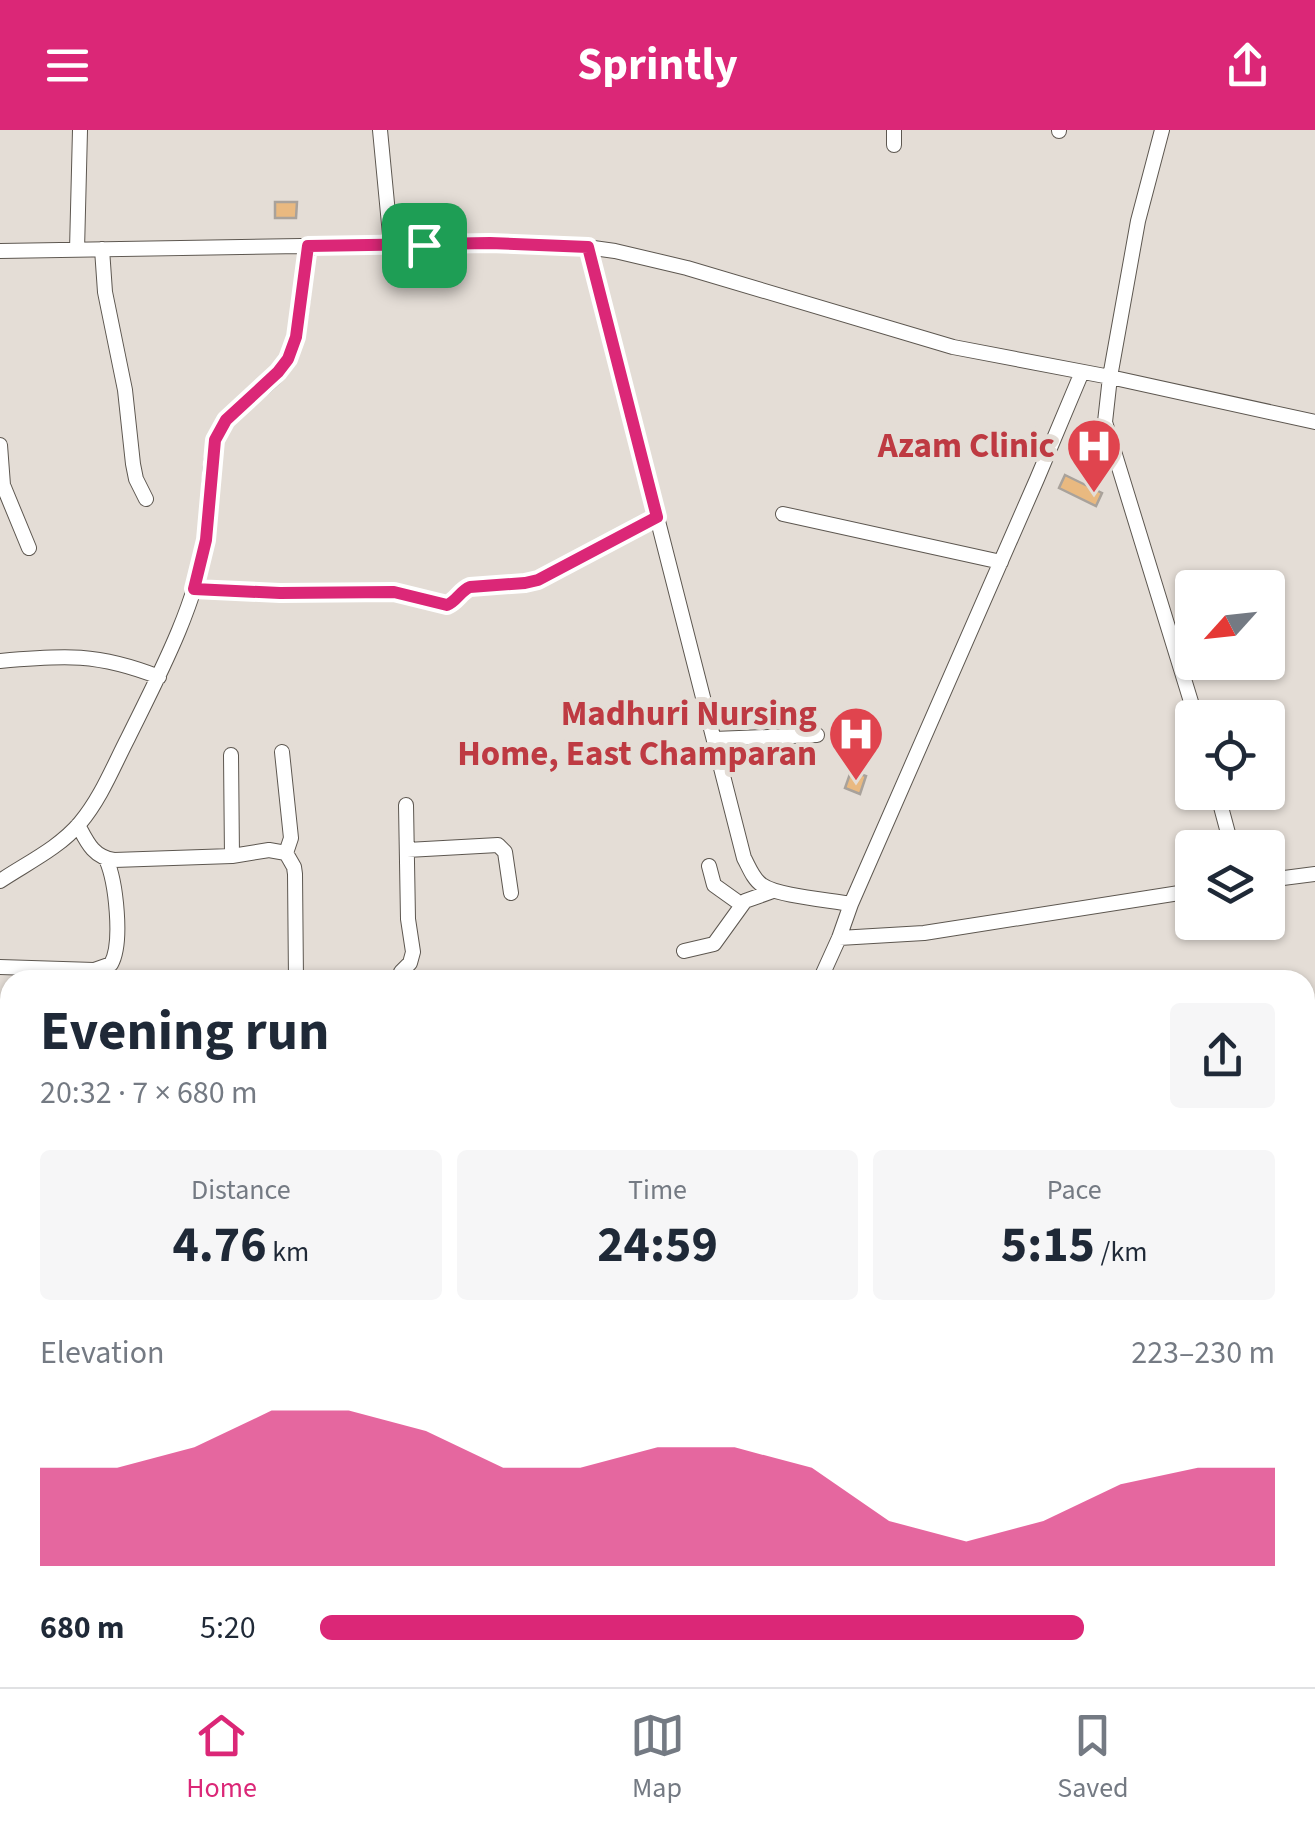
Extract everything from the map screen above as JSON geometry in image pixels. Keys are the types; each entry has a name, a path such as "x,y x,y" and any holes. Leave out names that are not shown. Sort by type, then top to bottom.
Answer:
{"street":[{"path":"77,250 80,130"},
{"path":"380,130 391,245"},
{"path":"1162,130 1138,221 1105,422 1190,700"},
{"path":"0,251 490,243 588,247 688,268 953,347 1315,422"},
{"path":"0,881 62,841 78,825 96,801 159,677 194,589 206,540 215,440 226,420 288,359 296,337 308,246"},
{"path":"588,247 744,858 760,885 851,904"},
{"path":"102,249 104,292 126,390 133,464 146,500"},
{"path":"824,970 1082,372"},
{"path":"0,444 4,486 30,548"},
{"path":"783,514 1001,562"},
{"path":"194,589 394,592 447,605 470,587 538,580 657,517"},
{"path":"0,661 83,656 133,666 159,677"},
{"path":"714,739 817,735"},
{"path":"282,752 291,838 286,853"},
{"path":"232,755 232,856"},
{"path":"403,970 413,952 408,920 406,805"},
{"path":"0,968 94,970 111,964 117,949 112,874 106,859 91,848 78,825"},
{"path":"407,850 498,845 505,852 511,893"},
{"path":"106,859 232,856 269,850 286,853 295,874 296,970"},
{"path":"708,866 714,885 742,905"},
{"path":"1285,878 1315,874"},
{"path":"684,951 714,944 742,905 774,890"},
{"path":"838,938 924,933 1175,894"}],"building":[{"path":"275,202 297,202 296,218 275,218"},
{"path":"1065,475 1102,493 1096,506 1059,488"},
{"path":"851,771 866,776 860,794 845,788"}],"place":[{"name":"Azam Clinic","path":"1094,495"},
{"name":"Madhuri Nursing Home, East Champaran","path":"856,783"}],"route":[{"path":"424,245 588,247 657,517 555,573 525,583 470,587 447,605 394,592 194,589 206,540 215,440 226,420 288,359 296,337 308,246 424,245"}]}
